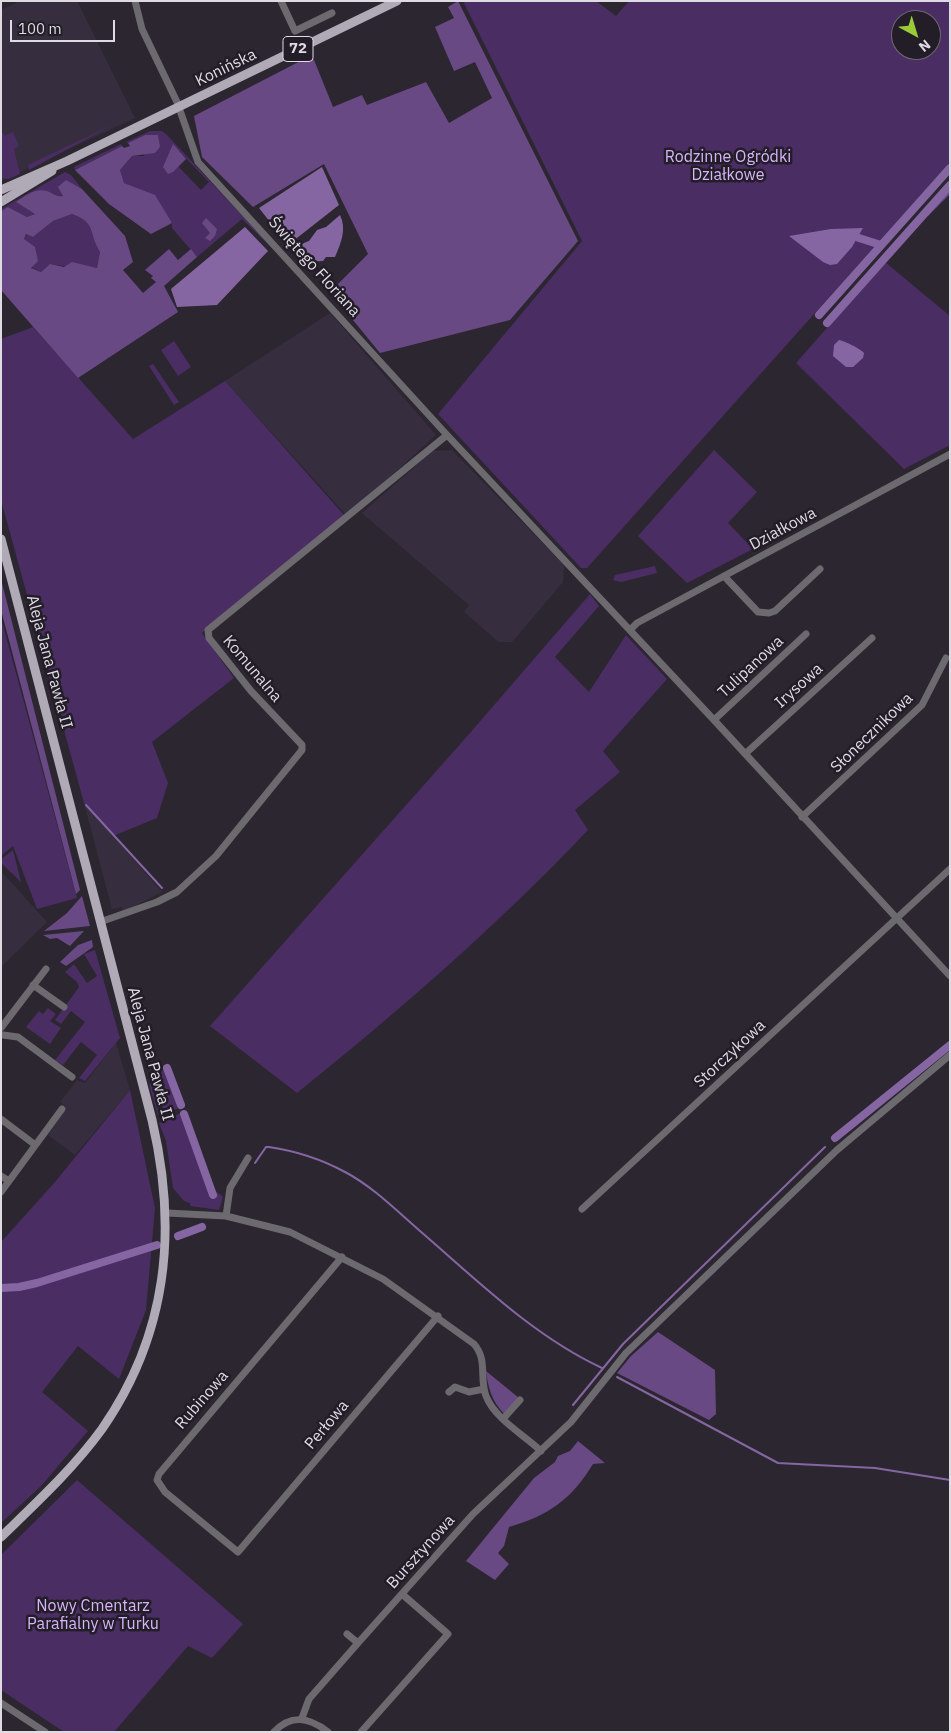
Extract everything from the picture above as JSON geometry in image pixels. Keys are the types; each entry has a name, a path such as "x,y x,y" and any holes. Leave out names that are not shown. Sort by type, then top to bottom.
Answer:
{"main road":[{"name":"Konińska","path":"1,191 178,108 397,1"},
{"name":"Konińska","path":"1,202 67,161"},
{"name":"Aleja Jana Pawła II","path":"1,539 156,1135 166,1213 164,1263 159,1298 146,1344 132,1376 109,1418 88,1446 56,1483 1,1537"}],"street":[{"name":"Świętego Floriana","path":"135,1 142,29 178,108 198,162 447,435"},
{"path":"281,1 295,31 332,13"},
{"path":"1,191 10,196"},
{"path":"447,435 950,976"},
{"name":"Komunalna","path":"100,922 157,902 177,892 216,856 302,750 302,745 251,690 209,638 208,630 447,435"},
{"name":"Działkowa","path":"630,630 637,623 950,454"},
{"path":"724,576 758,612 764,614 775,611 820,569"},
{"name":"Tulipanowa","path":"714,720 806,634"},
{"name":"Irysowa","path":"745,754 872,638"},
{"name":"Słonecznikowa","path":"802,817 922,706 946,658"},
{"name":"Storczykowa","path":"582,1209 950,869"},
{"path":"46,969 33,985 2,1033 18,1037 72,1077"},
{"path":"33,985 64,1007"},
{"name":"Bursztynowa","path":"302,1718 309,1699 358,1643 473,1514 571,1422 626,1353 837,1150 950,1055"},
{"path":"1,1192 34,1144 62,1109"},
{"path":"1,1119 34,1144"},
{"path":"226,1216 230,1188 248,1158"},
{"path":"1,1176 9,1181"},
{"path":"166,1213 226,1216 283,1230 383,1278 471,1341 480,1351 483,1361 484,1389 493,1409 541,1451"},
{"name":"Rubinowa","path":"238,1552 165,1492 157,1480 159,1474 342,1257"},
{"name":"Perłowa","path":"238,1552 438,1316"},
{"path":"449,1392 455,1387 469,1392 484,1389"},
{"path":"503,1419 520,1400"},
{"path":"361,1732 448,1634 402,1594"},
{"path":"347,1634 358,1643"},
{"path":"1,1703 45,1732"},
{"path":"274,1732 285,1722 302,1718 313,1722 328,1732"}],"shaded area":[{"path":"20,1 77,1 135,118 1,181 1,10"},
{"path":"458,1 578,241 510,320 380,353 330,292 368,254 324,164 253,207 202,157 194,116 312,55 333,107 362,95 367,105 426,82 449,123 492,98 475,62 454,71 435,27 454,18 448,7"},
{"path":"145,135 158,135 160,147 155,153 132,156 120,170 124,183 155,195 172,223 151,234 109,204 75,170 122,146 124,148 130,146 128,143"},
{"path":"173,144 186,159 173,172 168,174 163,167"},
{"path":"322,167 339,205 288,245 259,208"},
{"path":"66,180 82,189 125,236 133,262 123,270 143,293 156,282 151,278 153,276 145,270 169,249 178,260 191,249 197,257 164,286 178,312 78,378 1,290 1,211 8,207 27,217 35,214 16,202 38,190 63,196 58,187","holes":["72,214 80,217 89,225 100,252 97,268 72,262 64,267 50,264 41,272 31,268 38,261 35,247 24,239 26,234 33,237 53,221"]},
{"path":"950,181 950,194 928,216 918,216"},
{"path":"340,215 343,231 335,257 326,257 323,261 299,262 294,247 309,241 317,230 326,227"},
{"path":"206,218 217,229 215,236 210,241 205,238 210,233 202,223"},
{"path":"245,227 268,251 217,305 177,307 171,289"},
{"path":"863,228 852,247 837,264 830,265 823,262 789,236 831,229"},
{"path":"330,313 436,435 347,516 225,381"},
{"path":"839,340 853,345 864,353 863,358 853,367 846,367 833,356 834,345"},
{"path":"452,450 564,565 563,582 512,642 499,642 464,612 469,605 362,513 433,451"},
{"path":"1,579 80,890 76,894 1,610"},
{"path":"84,803 162,892 123,912 122,907 112,909"},
{"path":"1,871 47,922 1,967"},
{"path":"82,896 90,926 44,931 67,913"},
{"path":"84,931 70,946 57,938 50,939 43,935"},
{"path":"92,940 93,947 66,966 60,962 78,945"},
{"path":"116,1043 130,1090 75,1155 48,1135 67,1108 60,1102 77,1080 85,1083"},
{"path":"658,1332 715,1370 716,1414 709,1420 617,1373 631,1356"},
{"path":"486,1371 519,1398 504,1414 491,1394"},
{"path":"578,1441 605,1463 593,1464 576,1487 558,1505 523,1523 509,1527 504,1546 498,1553 509,1564 495,1580 466,1561 534,1478 555,1462 558,1456 570,1451"}],"green space":[{"name":"Rodzinne Ogródki Działkowe","path":"463,1 596,1 616,16 629,1 950,1 950,162 587,568 581,568 438,414 582,241"},
{"path":"114,124 29,170 28,165"},
{"path":"150,131 162,131 277,253 242,219 197,257 172,228 172,223 138,189 124,183 120,170 132,156 144,156 145,135 128,143 126,142","holes":["173,145 209,182 201,190 178,166"]},
{"path":"2,132 5,136 13,132 19,146 14,149 20,174 9,179 1,178"},
{"path":"121,144 122,146 75,170 74,167"},
{"path":"65,172 71,175 82,189 65,180 64,195 59,196 46,191 17,202 35,214 27,217 8,207 1,211 1,209"},
{"path":"72,214 80,217 91,229 100,252 97,268 50,264 41,272 31,267 24,239 27,234 33,237 53,221"},
{"path":"885,262 950,316 950,445 904,469 796,363"},
{"path":"33,327 133,439 225,381 344,515 202,633 234,678 152,742 168,783 157,818 113,836 84,803 1,500 1,339"},
{"path":"174,341 191,367 178,376 161,350"},
{"path":"153,364 179,402 174,405 149,366"},
{"path":"714,450 757,492 728,523 753,549 687,583 638,536"},
{"path":"655,566 657,573 621,582 613,580 615,575"},
{"path":"590,594 599,606 555,657 589,692 626,635 667,679 603,751 620,772 575,810 588,830 519,900 447,966 373,1031 297,1093 210,1026 470,733"},
{"path":"1,618 77,898 37,909 13,846 1,856"},
{"path":"13,850 21,882 1,863 1,859"},
{"path":"95,950 120,1038 85,1081 79,1078 97,1055 81,1042 63,1065 55,1060 85,1022 71,1011 61,1024 55,1020 79,987 77,982 65,972 74,964 87,983 97,976 84,954"},
{"path":"48,1008 56,1014 50,1021 61,1028 50,1044 26,1027 39,1011 43,1014"},
{"path":"166,1067 179,1108 158,1115 149,1085"},
{"path":"130,1090 155,1208 146,1310 119,1379 78,1346 42,1392 88,1431 41,1486 1,1523 1,1242 55,1182"},
{"path":"181,1113 211,1187 223,1197 219,1210 190,1206 190,1203 184,1201 173,1188 166,1141 159,1123"},
{"name":"Nowy Cmentarz Parafialny w Turku","path":"77,1480 243,1624 212,1658 188,1646 114,1732 64,1732 1,1690 1,1555"}],"waterway":[{"path":"819,315 950,168"},
{"path":"827,323 950,185"},
{"path":"859,238 881,245"},
{"path":"86,805 162,888"},
{"path":"835,1138 950,1045"},
{"path":"167,1068 181,1105"},
{"path":"184,1114 213,1195"},
{"path":"255,1163 266,1147 269,1147 318,1159 355,1178 384,1199 529,1324 552,1340 602,1368"},
{"path":"573,1405 623,1344 825,1147"},
{"path":"178,1236 202,1227"},
{"path":"1,1288 37,1283 157,1245"},
{"path":"617,1377 778,1463 875,1468 950,1480"}]}
